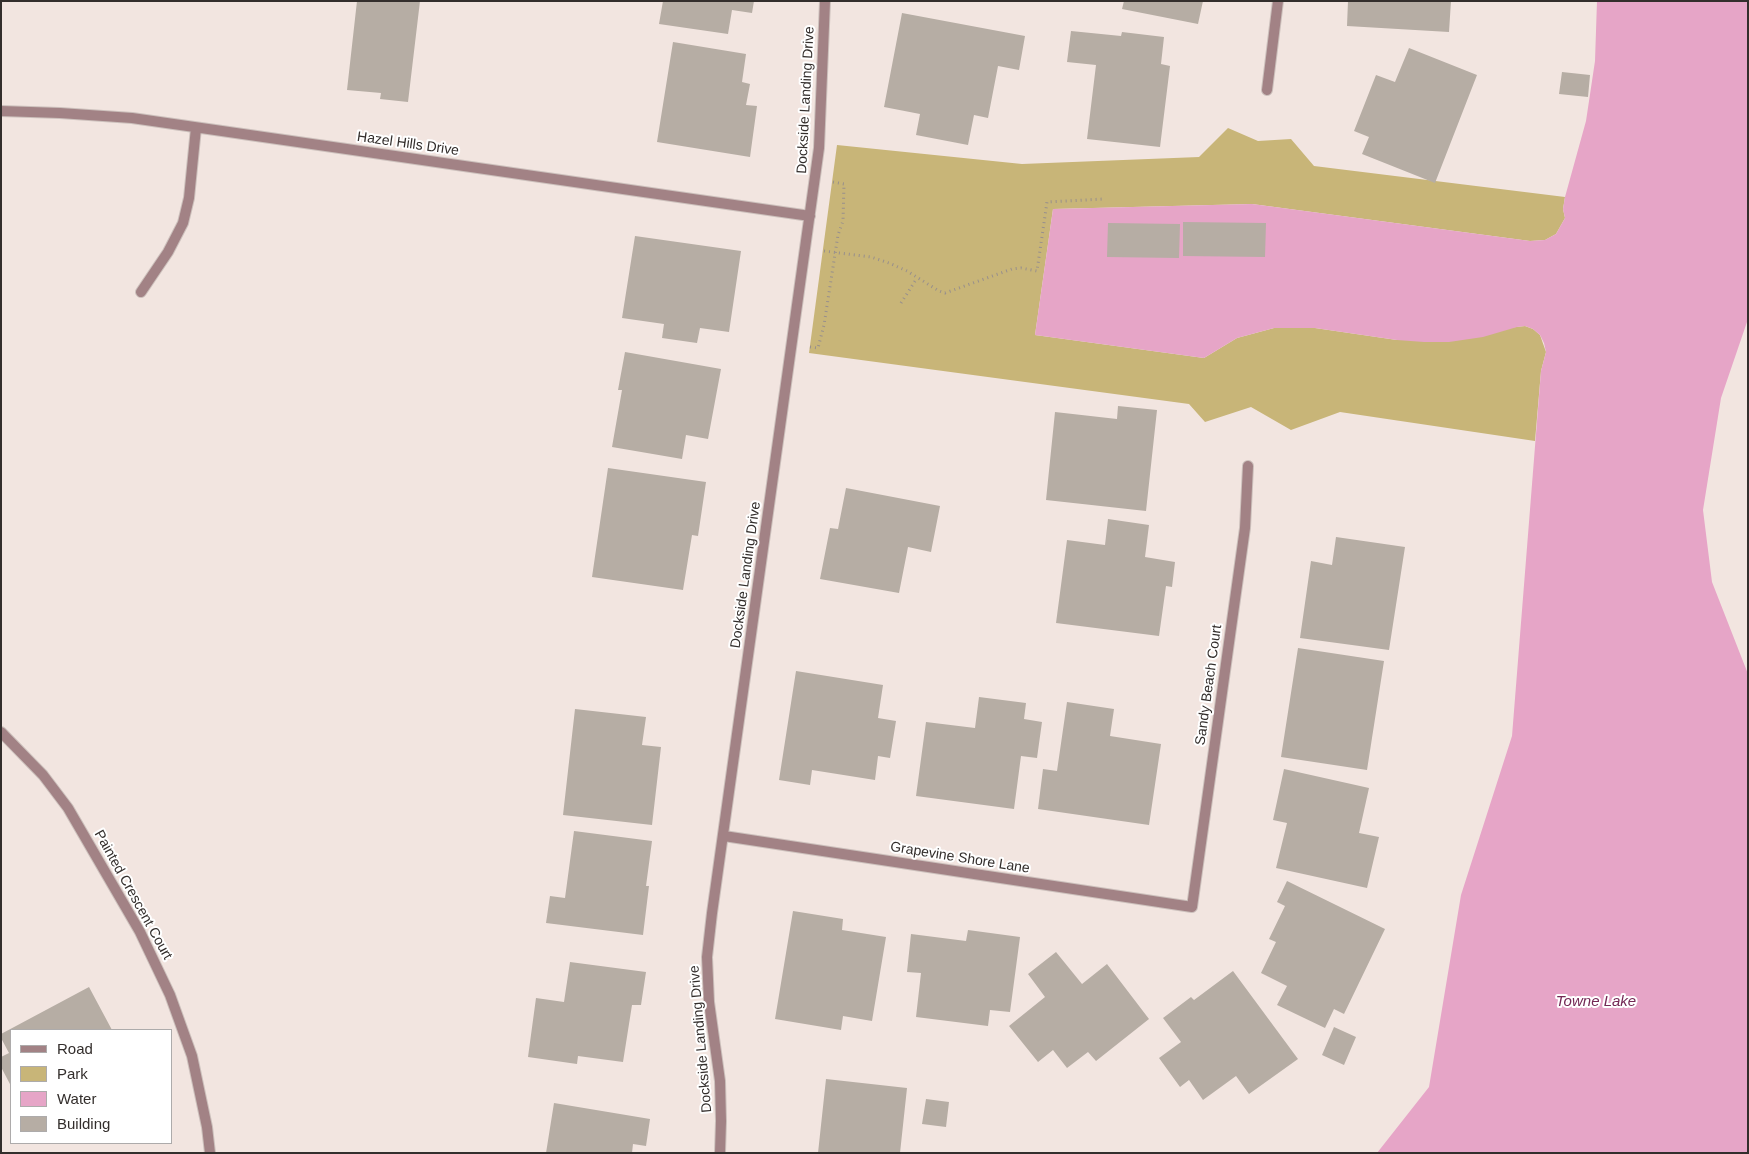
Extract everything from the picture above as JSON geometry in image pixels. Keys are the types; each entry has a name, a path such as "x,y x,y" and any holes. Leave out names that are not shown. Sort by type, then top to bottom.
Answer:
{"street":[{"name":"Dockside Landing Drive","path":"720,1153 722,1120 720,1081 710,1002 707,957 819,148 825,1"},
{"path":"1267,90 1278,1"},
{"name":"Hazel Hills Drive","path":"1,111 132,118 810,216"},
{"path":"141,292 168,252 183,223 189,198 196,128"},
{"name":"Sandy Beach Court","path":"1192,907 1244,528 1248,466"},
{"name":"Painted Crescent Court","path":"1,732 43,775 68,808 140,932 170,995 192,1056 210,1153"},
{"name":"Grapevine Shore Lane","path":"724,836 1192,907"}],"path":[{"path":"792,345 818,348 824,325 838,235 843,221 844,184 815,180"},
{"path":"806,249 870,257 889,263 907,270 917,278 945,293 1012,269 1021,268 1037,271 1047,202 1103,199"},
{"path":"901,303 917,278"}],"green space":[{"path":"1228,128 1258,141 1291,139 1314,166 1565,197 1563,209 1565,218 1556,234 1545,240 1530,241 1252,204 1053,209 1035,335 1204,358 1237,338 1274,328 1315,328 1397,340 1525,326 1533,329 1540,335 1546,352 1541,371 1535,441 1340,412 1291,430 1251,407 1205,422 1189,404 809,353 837,145 1022,164 1199,157"}],"water":[{"name":"Towne Lake","path":"1597,1 1748,1 1748,319 1721,398 1703,510 1712,582 1748,674 1748,1153 1377,1153 1429,1087 1461,895 1512,736 1541,371 1546,352 1544,343 1540,335 1533,329 1525,326 1483,337 1449,342 1397,340 1315,328 1274,328 1237,338 1204,358 1035,335 1053,209 1252,204 1530,241 1545,240 1556,234 1565,218 1563,209 1565,197 1586,121 1595,61"}],"building":[{"path":"357,1 420,1 408,102 380,99 381,93 347,90"},
{"path":"663,1 754,1 752,13 732,10 728,34 659,24"},
{"path":"1124,1 1203,1 1198,24 1122,9"},
{"path":"1348,1 1451,1 1449,32 1347,26"},
{"path":"902,13 1025,36 1019,70 998,66 988,118 974,115 968,145 916,135 920,114 884,107"},
{"path":"1071,31 1121,36 1122,32 1164,37 1161,64 1170,66 1160,147 1087,139 1096,65 1067,62"},
{"path":"673,42 746,54 742,82 750,84 746,105 757,106 750,157 657,142"},
{"path":"1409,48 1477,75 1435,183 1362,154 1369,137 1354,131 1376,75 1395,82"},
{"path":"1562,72 1590,75 1588,97 1559,94"},
{"path":"1183,222 1266,223 1265,257 1183,256"},
{"path":"1108,223 1180,224 1179,258 1107,257"},
{"path":"635,236 741,251 729,332 700,328 697,343 662,338 664,324 622,318"},
{"path":"625,352 721,369 708,439 686,435 682,459 612,447 622,390 618,390"},
{"path":"1118,406 1157,410 1146,511 1046,500 1055,412 1117,419"},
{"path":"608,468 706,482 698,536 692,535 683,590 592,577"},
{"path":"846,488 940,506 931,552 908,547 899,593 820,579 830,528 838,529"},
{"path":"1108,519 1149,525 1145,557 1175,562 1172,587 1166,586 1159,636 1056,623 1067,540 1105,545"},
{"path":"1336,537 1405,547 1389,650 1300,638 1311,561 1332,565"},
{"path":"1298,648 1384,661 1367,770 1281,757"},
{"path":"796,671 883,685 878,718 896,721 890,758 878,756 875,780 812,770 810,785 779,780"},
{"path":"979,697 1026,703 1024,719 1042,722 1037,758 1021,756 1014,809 916,796 926,722 975,728"},
{"path":"1067,702 1114,709 1110,736 1161,744 1149,825 1038,809 1043,769 1057,771"},
{"path":"575,709 646,717 642,745 661,747 652,825 563,815"},
{"path":"1284,769 1369,788 1359,833 1379,837 1367,888 1276,868 1287,823 1273,820"},
{"path":"574,831 652,841 646,886 649,886 643,935 546,923 550,896 565,898"},
{"path":"1287,881 1385,929 1344,1014 1334,1009 1325,1028 1277,1005 1287,986 1261,973 1276,942 1269,939 1285,906 1277,902"},
{"path":"793,911 843,919 842,930 886,937 872,1021 843,1016 841,1030 775,1019"},
{"path":"968,930 1020,937 1010,1012 990,1010 988,1026 916,1017 921,973 907,972 911,934 966,941"},
{"path":"1056,952 1082,984 1107,964 1149,1019 1096,1061 1088,1052 1067,1068 1053,1050 1038,1062 1009,1026 1045,997 1028,974"},
{"path":"570,962 646,972 641,1005 632,1005 623,1062 578,1056 577,1064 528,1057 536,998 564,1002"},
{"path":"1233,971 1298,1059 1249,1094 1236,1076 1203,1100 1189,1080 1180,1087 1159,1058 1181,1042 1163,1018 1191,997 1194,1000"},
{"path":"89,987 111,1029 10,1029"},
{"path":"1334,1027 1356,1037 1344,1065 1322,1055"},
{"path":"10,1029 10,1084 1,1067 1,1057 9,1053 1,1038 1,1034"},
{"path":"826,1079 907,1088 900,1153 818,1153"},
{"path":"926,1099 949,1102 946,1127 922,1124"},
{"path":"554,1103 650,1119 646,1146 633,1144 632,1153 546,1153"}]}
